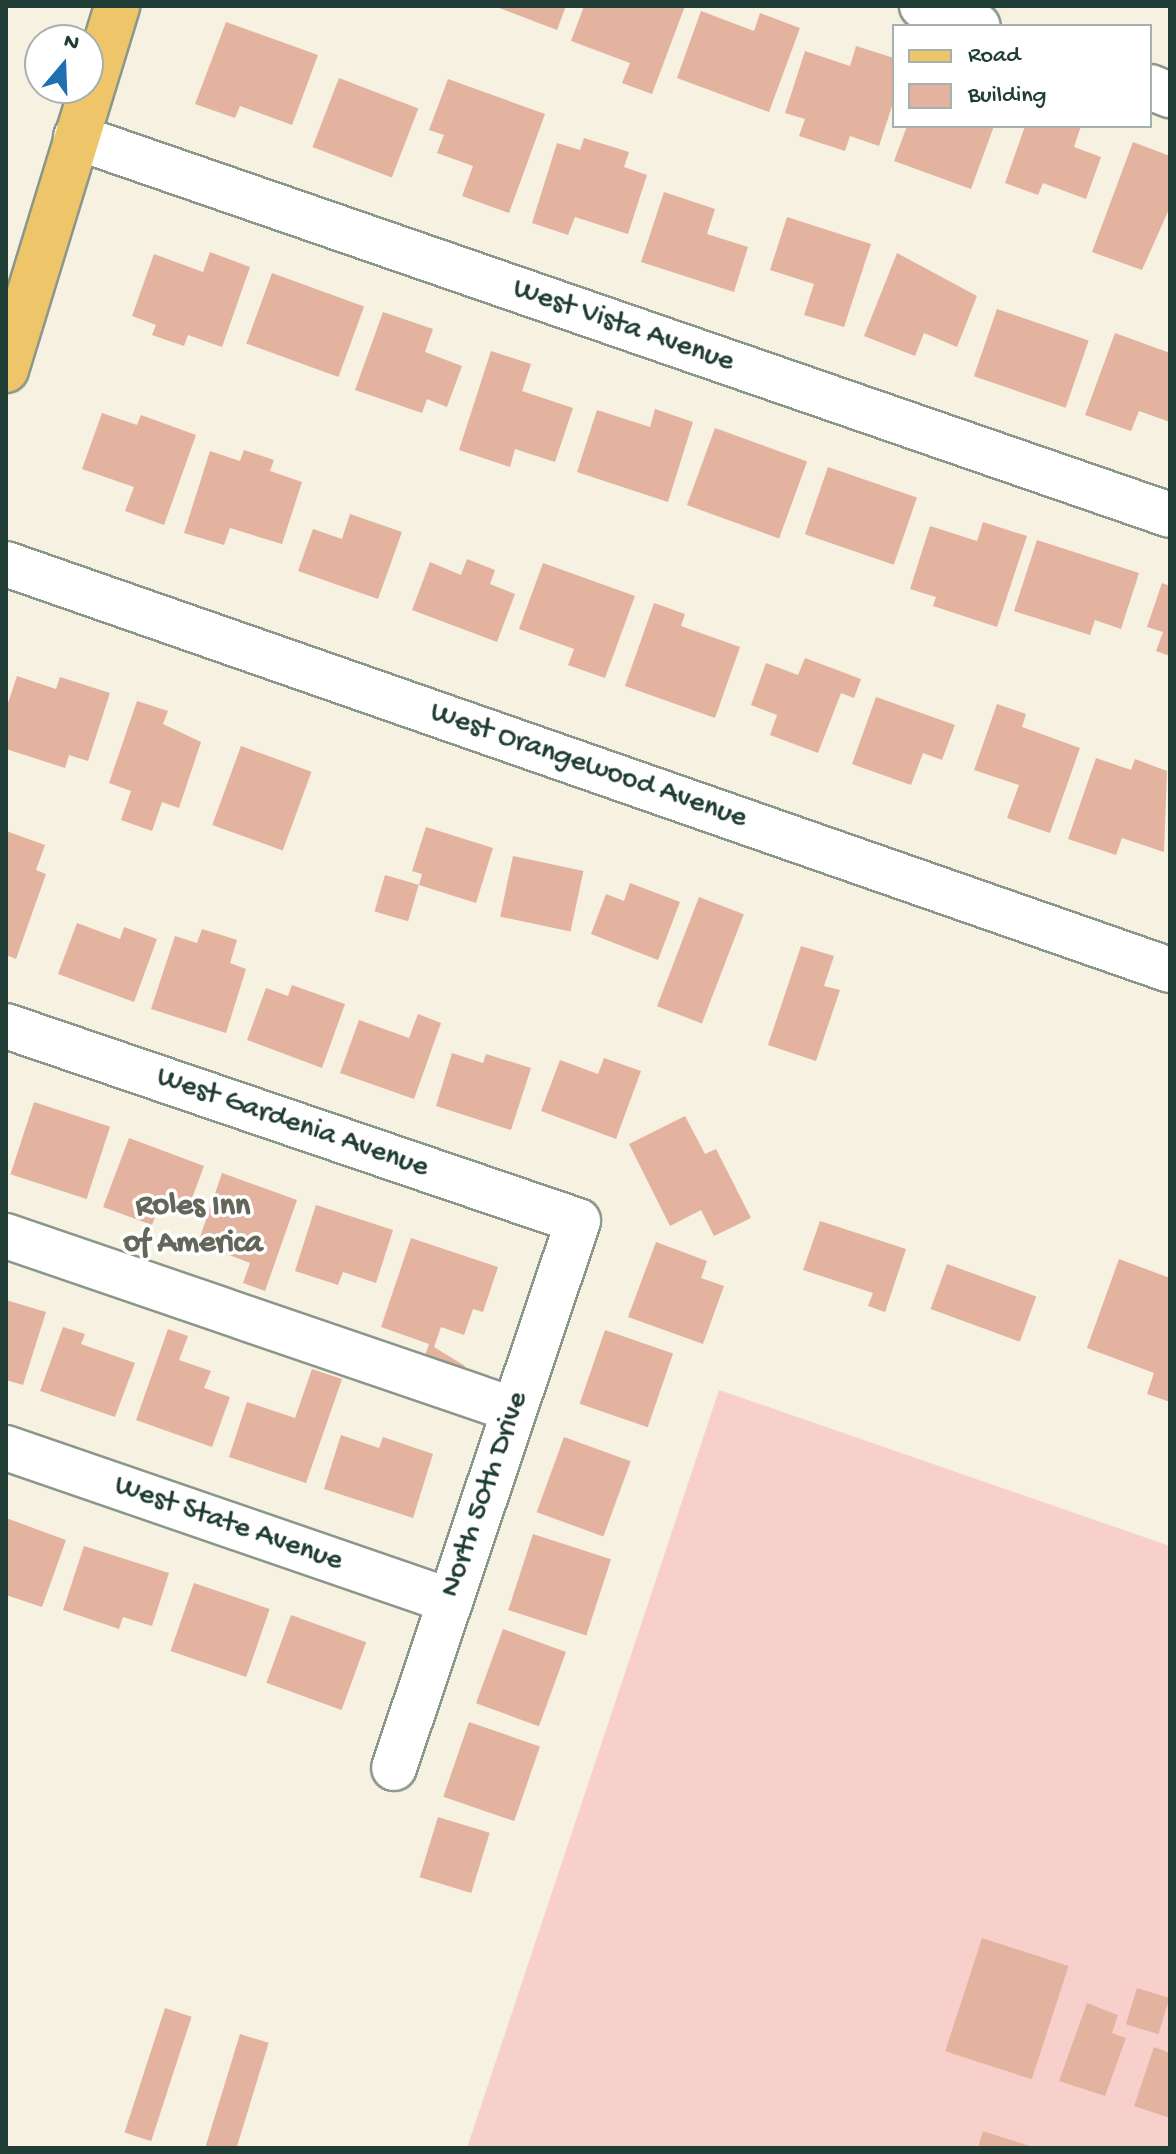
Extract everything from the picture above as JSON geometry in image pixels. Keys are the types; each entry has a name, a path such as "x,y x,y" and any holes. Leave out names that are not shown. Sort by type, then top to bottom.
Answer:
{"main road":[{"path":"6,370 117,6"}],"street":[{"path":"922,6 972,24"},
{"name":"West Vista Avenue","path":"76,137 1170,515"},
{"name":"West Orangewood Avenue","path":"6,564 1170,970"},
{"name":"West Gardenia Avenue","path":"6,1026 578,1221"},
{"name":"North 50th Drive","path":"394,1768 578,1221"},
{"path":"6,1236 514,1410"},
{"name":"West State Avenue","path":"6,1448 450,1601"}],"shaded area":[{"path":"719,1390 1170,1546 1170,2148 467,2148"}],"building":[{"path":"494,6 566,6 557,30"},
{"path":"584,6 685,6 652,94 622,83 630,63 571,41"},
{"path":"701,11 754,31 760,13 800,28 769,112 677,78"},
{"path":"226,22 318,55 292,125 240,106 235,118 195,104"},
{"path":"856,46 892,57 892,106 879,146 850,136 845,151 799,136 805,119 785,113 805,51 850,66"},
{"path":"339,78 418,108 392,178 312,147"},
{"path":"448,79 545,114 509,213 462,196 473,166 437,153 444,135 429,130"},
{"path":"906,128 993,128 971,189 894,161"},
{"path":"1024,128 1080,128 1074,147 1101,157 1086,199 1043,183 1038,195 1005,183"},
{"path":"584,138 629,152 624,167 647,175 628,234 575,217 568,235 532,223 557,143 580,150"},
{"path":"1133,142 1170,156 1170,207 1142,270 1092,252"},
{"path":"664,192 715,209 707,234 748,247 734,292 641,262"},
{"path":"787,217 871,244 844,327 804,315 814,284 770,270"},
{"path":"210,252 250,267 222,347 188,335 184,346 152,335 156,325 132,316 154,254 203,272"},
{"path":"897,253 977,296 957,347 924,333 915,356 864,336"},
{"path":"272,273 364,307 338,377 246,343"},
{"path":"997,309 1089,341 1066,408 974,376"},
{"path":"383,312 433,329 425,352 462,366 447,407 427,399 422,413 355,390"},
{"path":"1115,333 1170,353 1170,422 1139,411 1131,431 1085,415"},
{"path":"491,351 531,364 522,391 573,408 555,462 515,449 510,467 459,450"},
{"path":"655,409 693,422 668,502 577,472 597,410 650,427"},
{"path":"102,413 137,425 141,415 196,435 164,525 125,511 134,487 82,469"},
{"path":"715,428 807,462 779,539 687,505"},
{"path":"244,450 274,460 270,471 302,482 282,544 230,528 224,545 184,533 210,451 240,461"},
{"path":"828,467 917,498 894,565 805,534"},
{"path":"350,514 402,532 378,599 298,571 313,529 342,539"},
{"path":"983,522 1027,536 997,627 933,606 936,597 910,589 930,526 977,541"},
{"path":"1037,540 1139,573 1121,629 1095,620 1090,635 1014,611"},
{"path":"467,559 495,570 490,584 515,594 497,642 412,610 430,562 461,575"},
{"path":"543,563 635,596 605,678 568,665 574,649 519,629"},
{"path":"1162,583 1170,586 1170,656 1156,651 1163,632 1147,627"},
{"path":"654,603 685,614 681,626 740,647 715,718 625,686"},
{"path":"805,658 861,679 854,698 841,693 818,753 770,735 777,715 751,705 766,663 798,675"},
{"path":"17,676 56,689 60,677 110,693 88,761 69,755 65,768 6,749 6,709"},
{"path":"876,697 955,725 942,760 923,753 911,785 852,764"},
{"path":"137,701 168,711 163,724 201,742 179,808 162,802 152,831 121,820 131,791 109,783"},
{"path":"997,704 1026,714 1022,727 1080,748 1050,833 1007,818 1019,785 974,770"},
{"path":"241,746 311,772 283,851 212,825"},
{"path":"1096,758 1131,770 1135,759 1167,771 1164,852 1122,838 1116,855 1068,839"},
{"path":"426,827 493,848 476,903 419,885 422,874 412,871"},
{"path":"6,831 45,845 36,870 46,874 16,959 6,955"},
{"path":"513,856 583,871 571,932 500,917"},
{"path":"385,875 419,885 408,921 375,912"},
{"path":"630,883 680,902 658,960 591,934 606,894 624,901"},
{"path":"699,897 744,914 702,1023 657,1006"},
{"path":"77,923 120,939 124,927 157,939 134,1002 58,974"},
{"path":"202,929 237,940 230,963 246,969 226,1033 151,1009 175,936 197,943"},
{"path":"801,946 834,956 824,986 840,990 816,1061 768,1045"},
{"path":"292,985 345,1004 322,1068 247,1040 266,988 288,996"},
{"path":"418,1014 441,1023 414,1099 340,1073 359,1020 409,1038"},
{"path":"452,1053 483,1063 486,1054 531,1068 511,1130 436,1106"},
{"path":"604,1058 641,1071 616,1139 541,1111 560,1060 598,1074"},
{"path":"34,1102 110,1127 87,1199 11,1174"},
{"path":"685,1116 705,1154 716,1149 751,1218 714,1236 701,1210 670,1226 629,1144"},
{"path":"129,1138 204,1166 185,1217 159,1207 152,1225 103,1207"},
{"path":"222,1173 297,1200 265,1291 243,1283 250,1263 198,1243"},
{"path":"316,1205 393,1230 376,1283 343,1272 338,1285 295,1271"},
{"path":"820,1221 906,1249 885,1312 868,1306 873,1293 803,1270"},
{"path":"411,1238 498,1267 483,1312 473,1309 464,1335 441,1327 434,1347 465,1366 460,1381 421,1367 429,1344 381,1327"},
{"path":"656,1242 707,1261 701,1278 724,1286 703,1344 628,1317"},
{"path":"1119,1259 1170,1278 1170,1402 1147,1394 1154,1373 1087,1348"},
{"path":"947,1264 1036,1296 1020,1342 931,1309"},
{"path":"6,1300 46,1312 23,1385 6,1380"},
{"path":"63,1327 85,1334 81,1344 135,1363 115,1417 40,1391"},
{"path":"168,1329 188,1336 179,1360 211,1371 204,1388 230,1397 212,1447 136,1420"},
{"path":"605,1330 673,1353 648,1427 580,1404"},
{"path":"312,1369 342,1379 306,1483 229,1457 247,1402 295,1418"},
{"path":"341,1435 379,1448 383,1437 433,1454 413,1518 324,1489"},
{"path":"564,1437 631,1461 603,1536 537,1512"},
{"path":"6,1518 66,1540 42,1607 6,1595"},
{"path":"533,1534 611,1559 586,1635 508,1610"},
{"path":"84,1546 169,1573 152,1626 123,1617 119,1629 63,1610"},
{"path":"194,1583 270,1609 246,1677 171,1651"},
{"path":"291,1615 366,1642 342,1710 266,1683"},
{"path":"503,1629 566,1652 539,1726 476,1703"},
{"path":"469,1722 540,1746 514,1821 443,1797"},
{"path":"438,1817 490,1833 471,1893 420,1877"},
{"path":"982,1938 1069,1966 1032,2079 945,2051"},
{"path":"1137,1988 1170,1998 1158,2034 1126,2024"},
{"path":"1087,2003 1118,2015 1112,2033 1126,2038 1105,2096 1059,2081"},
{"path":"165,2008 192,2017 151,2141 125,2133"},
{"path":"240,2034 269,2043 237,2148 205,2148"},
{"path":"1154,2047 1170,2053 1170,2118 1134,2106"},
{"path":"983,2131 1033,2147 1033,2148 978,2148"}],"district":[{"name":"Roles Inn of America","path":"193,1226"}]}
